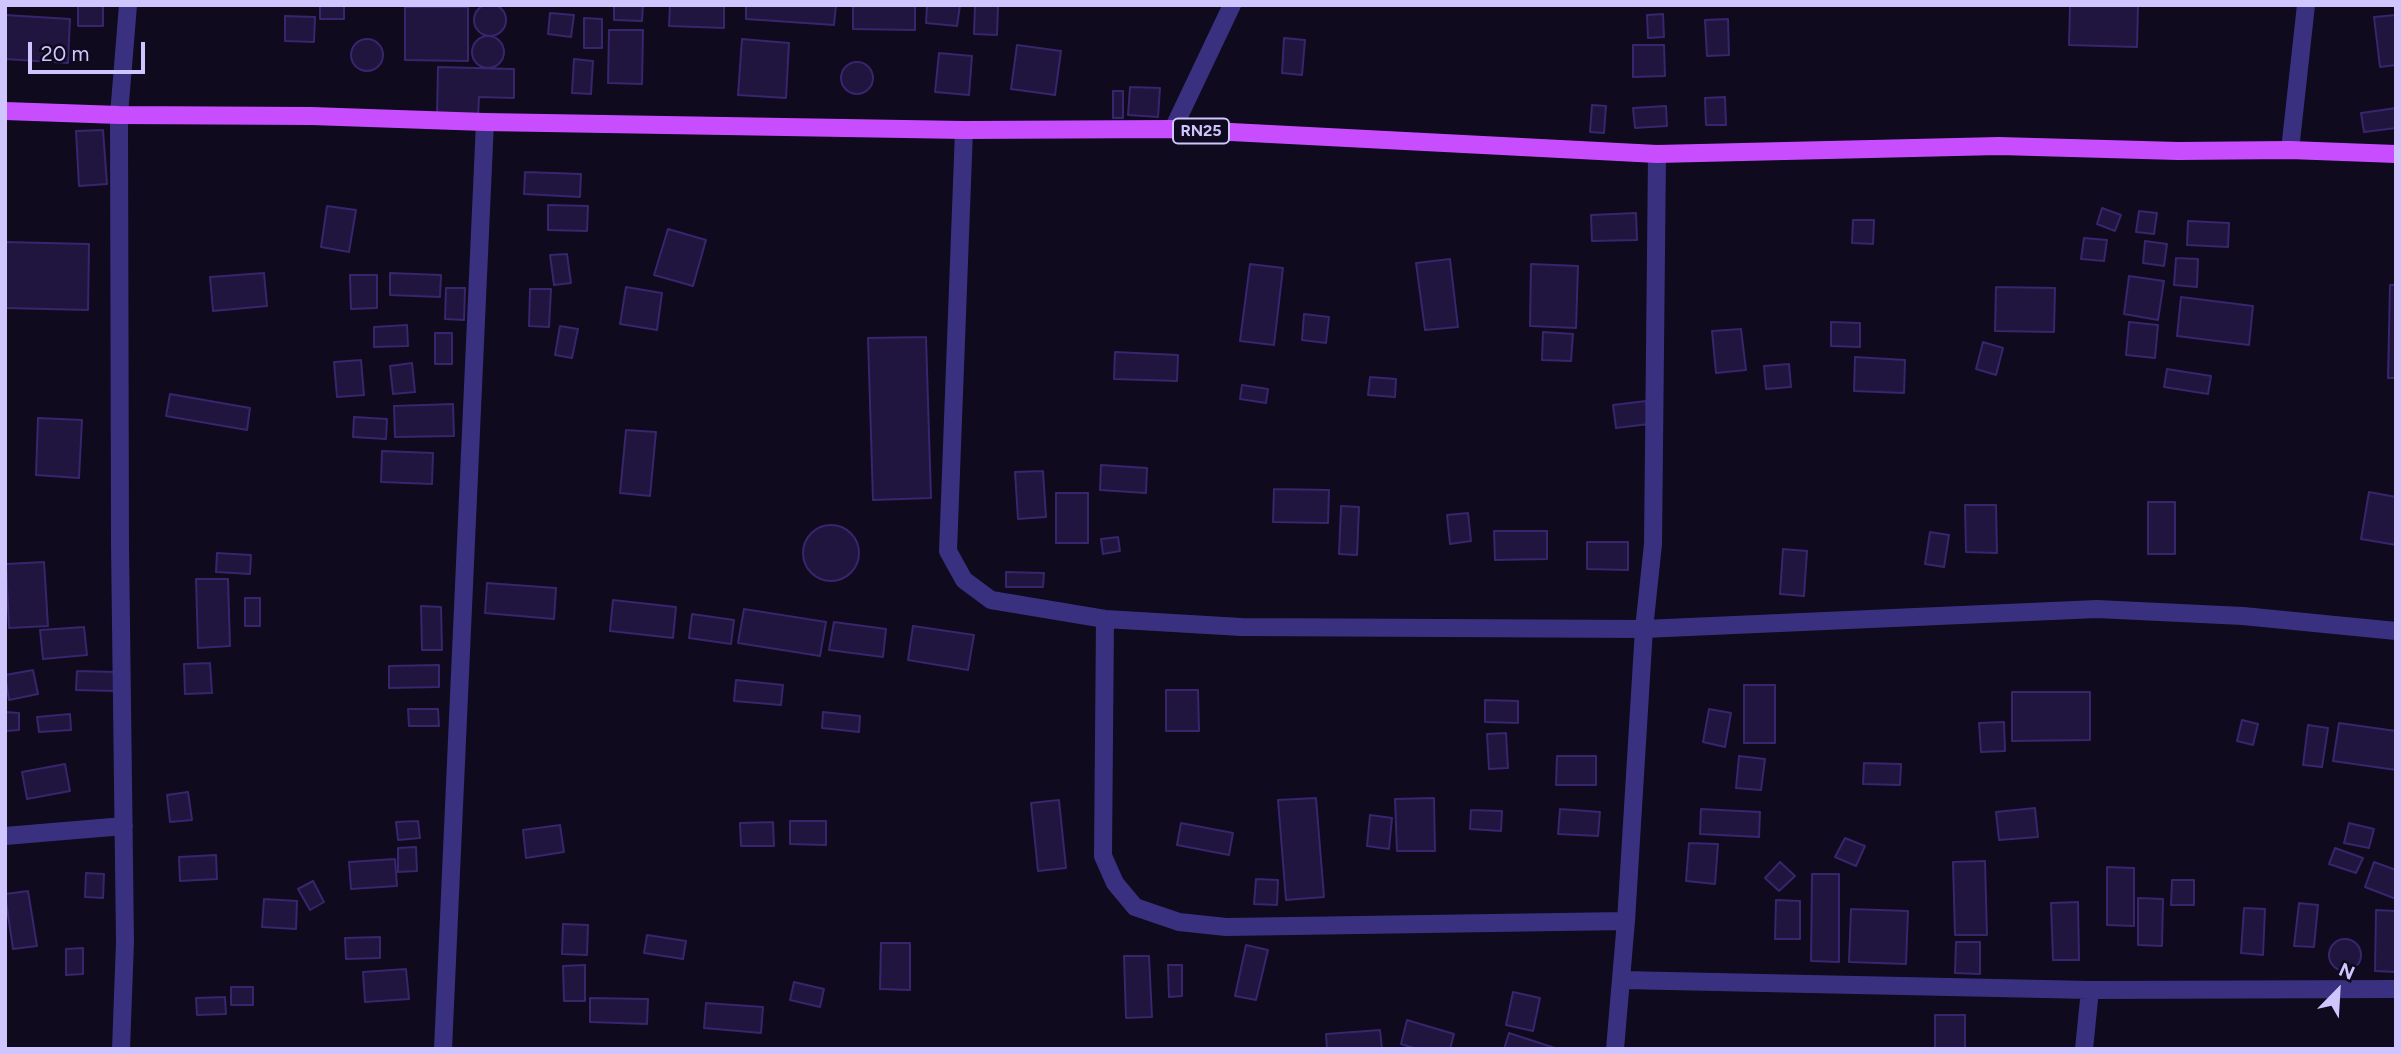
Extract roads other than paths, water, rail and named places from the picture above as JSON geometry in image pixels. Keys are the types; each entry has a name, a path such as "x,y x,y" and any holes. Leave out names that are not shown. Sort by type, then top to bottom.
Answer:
{"main road":[{"name":"RN25","path":"5,111 964,130 1173,130 1657,154 1999,146 2396,154"}],"street":[{"path":"121,1049 125,942 119,412 119,115 128,5"},
{"path":"1173,130 1232,5"},
{"path":"2290,150 2306,5"},
{"path":"443,1049 485,122"},
{"path":"964,130 948,551 964,580 991,600 1105,619 1241,626 1644,629 2097,610 2243,616 2396,631"},
{"path":"1615,1049 1622,980 1644,629 1653,544 1657,154"},
{"path":"1105,619 1103,856 1115,883 1135,907 1179,922 1226,928 1626,921"},
{"path":"5,836 124,826"},
{"path":"1622,980 2090,989 2396,989"},
{"path":"2084,1049 2090,989"}]}
